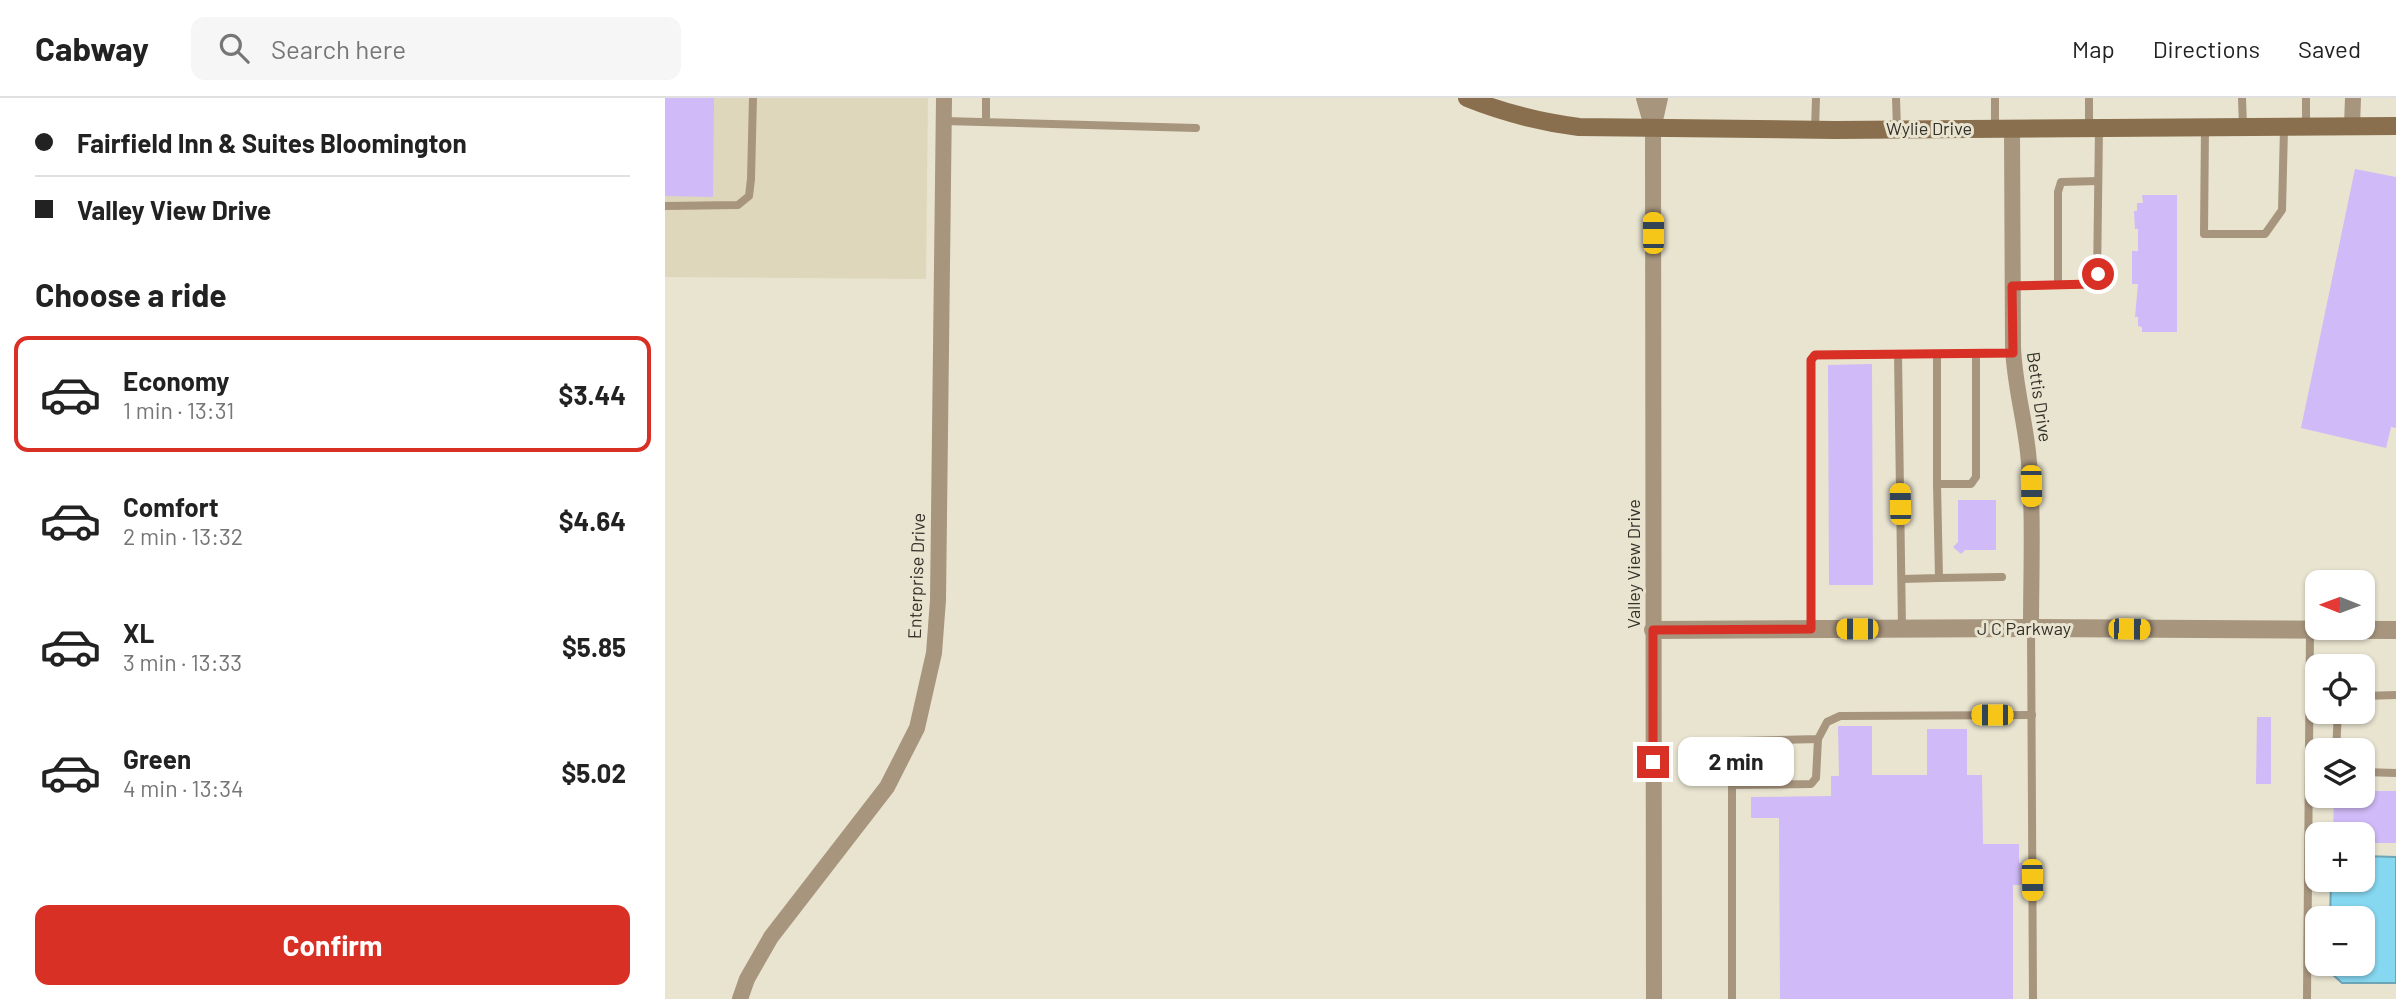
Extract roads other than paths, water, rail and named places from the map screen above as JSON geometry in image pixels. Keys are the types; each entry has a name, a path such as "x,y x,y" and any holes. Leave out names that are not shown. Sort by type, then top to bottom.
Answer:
{"main road":[{"name":"Wylie Drive","path":"1475,100 1498,111 1579,127 1897,130 2396,126"}],"street":[{"name":"Enterprise Drive","path":"740,999 747,979 771,937 887,787 917,728 934,653 938,600 944,98"},
{"name":"Valley View Drive","path":"1644,98 1653,129"},
{"name":"Valley View Drive","path":"1654,999 1653,129 1660,98"},
{"path":"2352,126 2353,98"},
{"name":"Bettis Drive","path":"2004,129 2015,381 2028,450 2031,486 2031,628"},
{"name":"J C Parkway","path":"1653,630 2031,628 2305,631"},
{"name":"J C Parkway","path":"2375,630 2396,630"}],"lane":[{"path":"665,206 737,205 748,196 751,179 753,98"},
{"path":"986,98 986,122"},
{"path":"1815,130 1816,98"},
{"path":"1896,98 1897,130"},
{"path":"1995,98 2004,129"},
{"path":"2012,286 2091,284 2097,280 2098,181 2089,98"},
{"path":"2242,98 2243,127"},
{"path":"2305,98 2306,127"},
{"path":"943,121 1196,128"},
{"path":"2205,127 2204,234 2265,234 2282,210 2284,127"},
{"path":"2058,285 2058,192 2061,182 2098,181"},
{"path":"1811,629 1811,360 1815,355 2013,353"},
{"path":"1898,354 1902,629"},
{"path":"1937,354 1938,578"},
{"path":"1937,484 1971,484 1976,477 1976,354"},
{"path":"1902,579 2002,577"},
{"path":"2031,628 2033,999"},
{"path":"2375,696 2396,695"},
{"path":"1732,785 1811,784 1817,778 1818,739 1827,722 1840,716 2032,715"},
{"path":"1732,999 1732,745 1738,741 1818,739"},
{"path":"2375,772 2396,773"},
{"path":"2307,999 2312,808"}],"water":[{"path":"2375,856 2396,857 2396,983 2342,983 2334,976 2375,976 2375,906 2330,906 2331,892 2375,892"}]}
